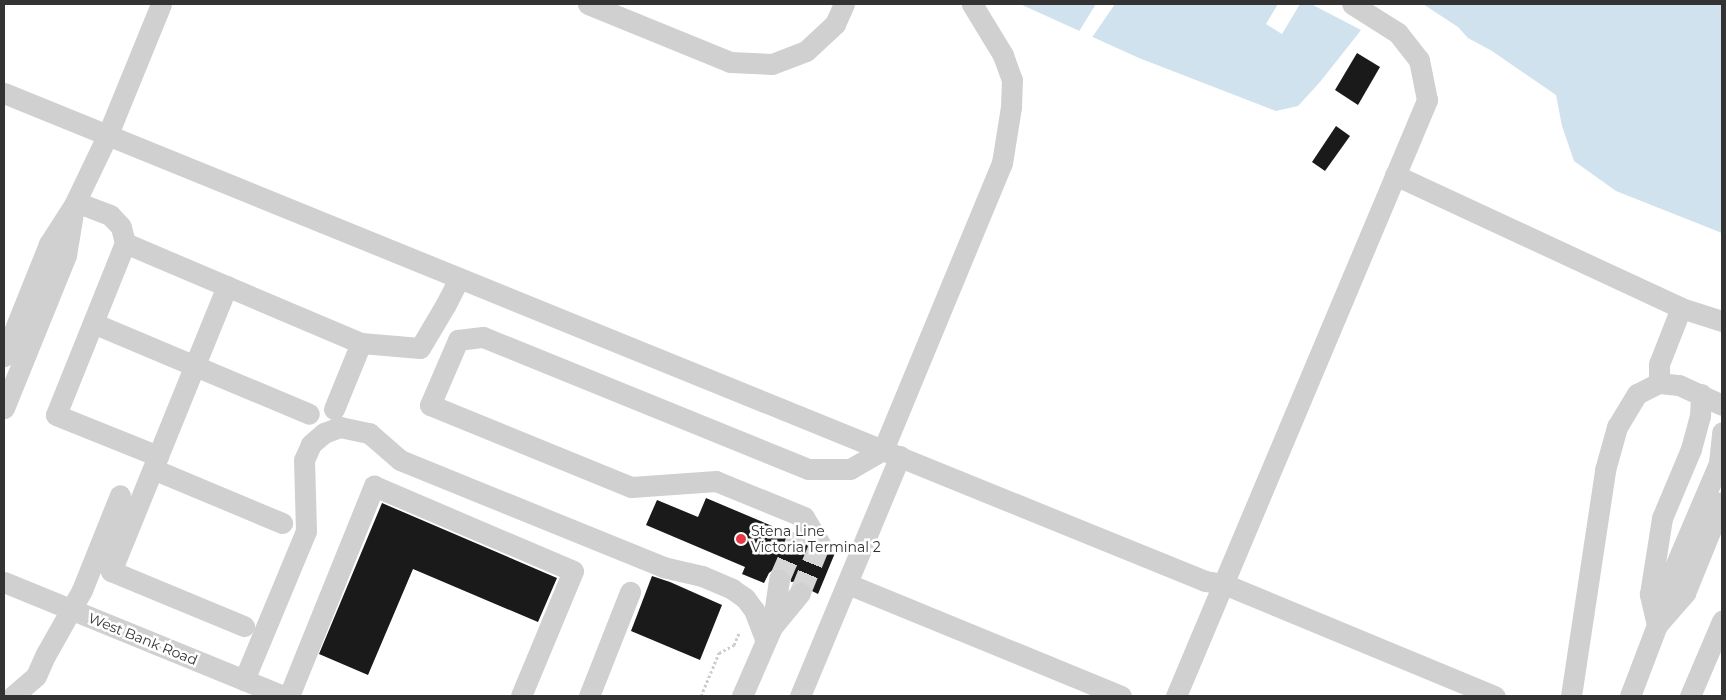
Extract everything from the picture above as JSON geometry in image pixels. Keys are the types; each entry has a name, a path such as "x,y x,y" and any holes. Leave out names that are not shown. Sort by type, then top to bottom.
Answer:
{"street":[{"path":"4,356 49,244 75,204 108,134 161,4"},
{"path":"588,4 730,62 772,64 806,51 835,24 844,4"},
{"path":"800,696 848,584 892,453 1002,163 1011,107 1012,80 1003,55 972,4"},
{"path":"1176,696 1427,100 1419,60 1398,33 1352,4"},
{"path":"4,93 1205,581 1224,584 1495,696"},
{"path":"1395,174 1681,308 1722,321"},
{"path":"75,204 110,215 121,227 125,243 56,415 282,522"},
{"path":"4,408 66,255 75,204"},
{"path":"125,243 361,343 420,348 459,278"},
{"path":"227,286 111,570 244,626"},
{"path":"1659,383 1659,364 1681,308"},
{"path":"93,322 308,414"},
{"path":"820,544 801,525 716,481 631,487 430,405 458,340 483,337 808,469 850,469 892,453"},
{"path":"334,408 361,343"},
{"path":"1571,696 1605,470 1617,427 1636,394 1659,383 1679,385 1722,404"},
{"path":"1630,696 1658,625 1670,578 1720,463 1722,432 1715,413 1702,394"},
{"path":"1658,625 1650,594 1662,518 1691,449 1700,416 1702,394"},
{"path":"244,680 306,530 304,460 311,444 324,433 340,427 369,433 400,460 663,568 702,576 732,588 745,598 769,634"},
{"path":"289,696 374,486 573,571 521,696"},
{"path":"12,696 36,676 70,609 82,590 120,495"},
{"path":"1658,625 1685,593 1722,502"},
{"path":"742,696 769,634 779,580"},
{"name":"West Bank Road","path":"4,582 283,696"},
{"path":"848,584 1120,696"},
{"path":"589,696 630,592"},
{"path":"769,634 800,593"},
{"path":"1690,696 1722,621"}],"path":[{"path":"701,696 719,653 734,645 742,624"}],"water":[{"path":"1020,4 1379,4 1320,82 1298,106 1276,111 1139,58"},
{"path":"1423,4 1722,4 1722,233 1616,191 1574,161 1562,126 1556,95 1492,51 1468,38 1458,27"}],"pier":[{"path":"1096,4 1115,4 1091,39 1078,33"},
{"path":"1278,4 1300,4 1282,34 1266,24"},
{"path":"1311,4 1379,4 1361,30"}],"building":[{"path":"1357,53 1380,67 1358,105 1335,90"},
{"path":"1336,126 1350,136 1325,171 1312,162"},
{"name":"Stena Line Victoria Terminal 2","path":"706,498 803,539 814,555 821,556 830,551 835,553 818,594 812,591 808,584 803,581 791,582 790,575 781,568 775,568 769,573 764,583 742,574 745,567 646,525 657,500 698,517"},
{"path":"382,503 557,578 538,622 413,569 368,675 319,654"},
{"path":"652,576 722,605 700,660 631,631"}],"tunnel":[{"path":"779,580 799,534"},
{"path":"800,593 820,544"}],"place":[{"name":"Stena Line Victoria Terminal 2","path":"741,539"}]}
